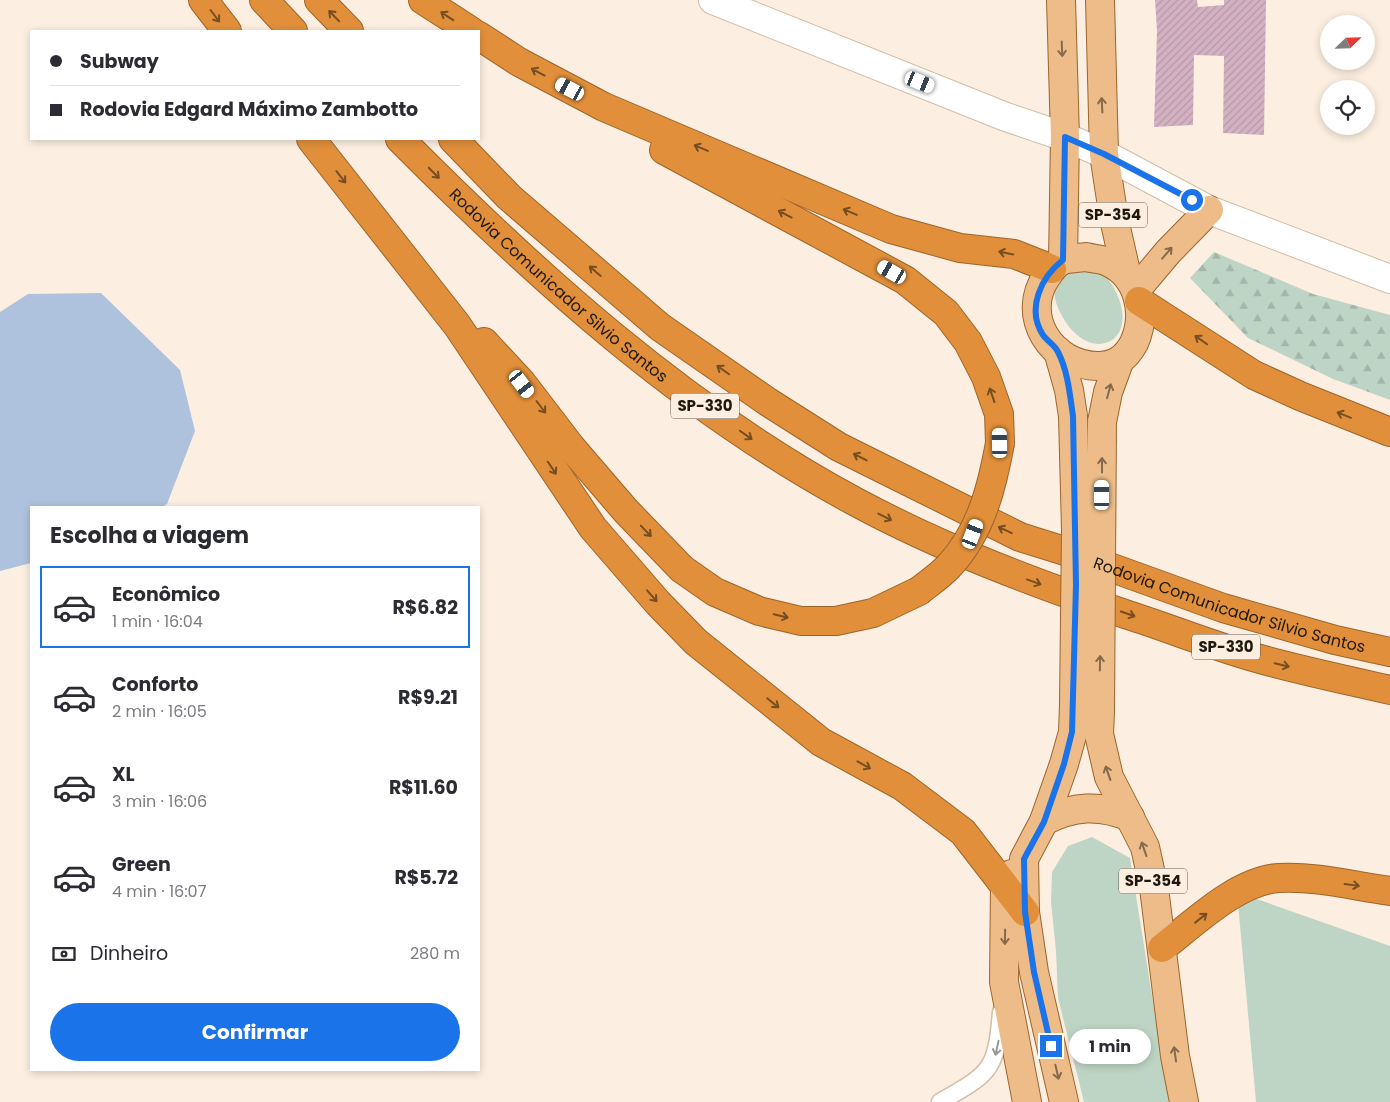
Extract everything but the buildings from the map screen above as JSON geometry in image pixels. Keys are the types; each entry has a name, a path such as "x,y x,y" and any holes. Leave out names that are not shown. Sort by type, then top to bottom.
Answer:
{"highway":[{"path":"203,0 226,30"},
{"path":"264,0 292,30"},
{"path":"319,0 348,30"},
{"path":"423,0 469,30"},
{"path":"480,37 519,62 604,107 891,229 960,248 1014,254 1058,264"},
{"path":"457,325 488,344 626,511 682,569 715,592 759,611 801,621 836,621 873,613 919,591 949,566 973,534 992,486 1000,443 999,414 986,376 968,342 946,313 905,280 664,150 604,107"},
{"path":"312,140 457,325 593,528 658,603 696,642 821,742 902,786 963,832 1005,883 1025,912"},
{"name":"Rodovia Comunicador Silvio Santos","path":"401,140 468,207 554,287 639,359 758,443 854,502 928,539 1065,593 1259,659 1390,690"},
{"name":"Rodovia Comunicador Silvio Santos","path":"454,140 509,197 660,327 768,402 839,447 1020,537 1223,608 1335,640 1390,652"},
{"path":"1134,289 1254,375 1316,403 1390,432"},
{"path":"1162,948 1237,892 1262,881 1279,878 1317,880 1390,891"}],"main road":[{"path":"1061,0 1065,137"},
{"path":"1100,0 1104,154"},
{"name":"SP-354","path":"1058,264 1065,137"},
{"name":"SP-354","path":"1104,154 1114,219 1141,318 1138,334 1131,349 1120,362 1108,392 1102,422 1099,734 1104,763 1118,797 1145,848 1154,888 1175,1056 1184,1102"},
{"path":"1120,362 1103,366 1087,366 1071,362 1058,351 1042,334 1036,311 1039,288 1058,264 1086,257 1108,262 1134,289 1209,210"},
{"path":"1027,1102 1004,982 1005,883 1024,859 1044,822 1070,740 1074,704 1076,530 1073,416 1069,390 1058,351"},
{"path":"1044,822 1059,813 1077,808 1095,807 1113,810 1130,817"},
{"path":"1024,859 1025,912 1034,972 1064,1102"}],"street":[{"path":"713,0 1006,117 1065,137 1104,154 1209,210 1390,279"}],"lane":[{"path":"940,1102 978,1081 991,1064 999,1036 1004,982"}],"green space":[{"path":"1214,252 1313,294 1390,315 1390,400 1333,379 1248,338 1190,278"},
{"path":"1065,268 1099,270 1114,288 1121,307 1122,323 1118,335 1109,342 1098,344 1085,340 1072,330 1061,314 1056,301 1055,290 1058,279"},
{"path":"1092,837 1130,858 1169,1102 1084,1102 1058,998 1051,902 1052,872 1068,846"},
{"path":"1237,892 1390,946 1390,1102 1256,1102"}],"water":[{"path":"101,293 180,370 195,431 167,504 164,506 30,506 30,563 0,571 0,312 28,294"}],"route":[{"path":"1051,1046 1034,972 1025,912 1024,859 1044,822 1064,764 1072,732 1076,585 1073,416 1069,390 1058,351 1042,334 1036,311 1039,288 1052,268 1063,260 1065,137 1104,154 1192,200"}]}
